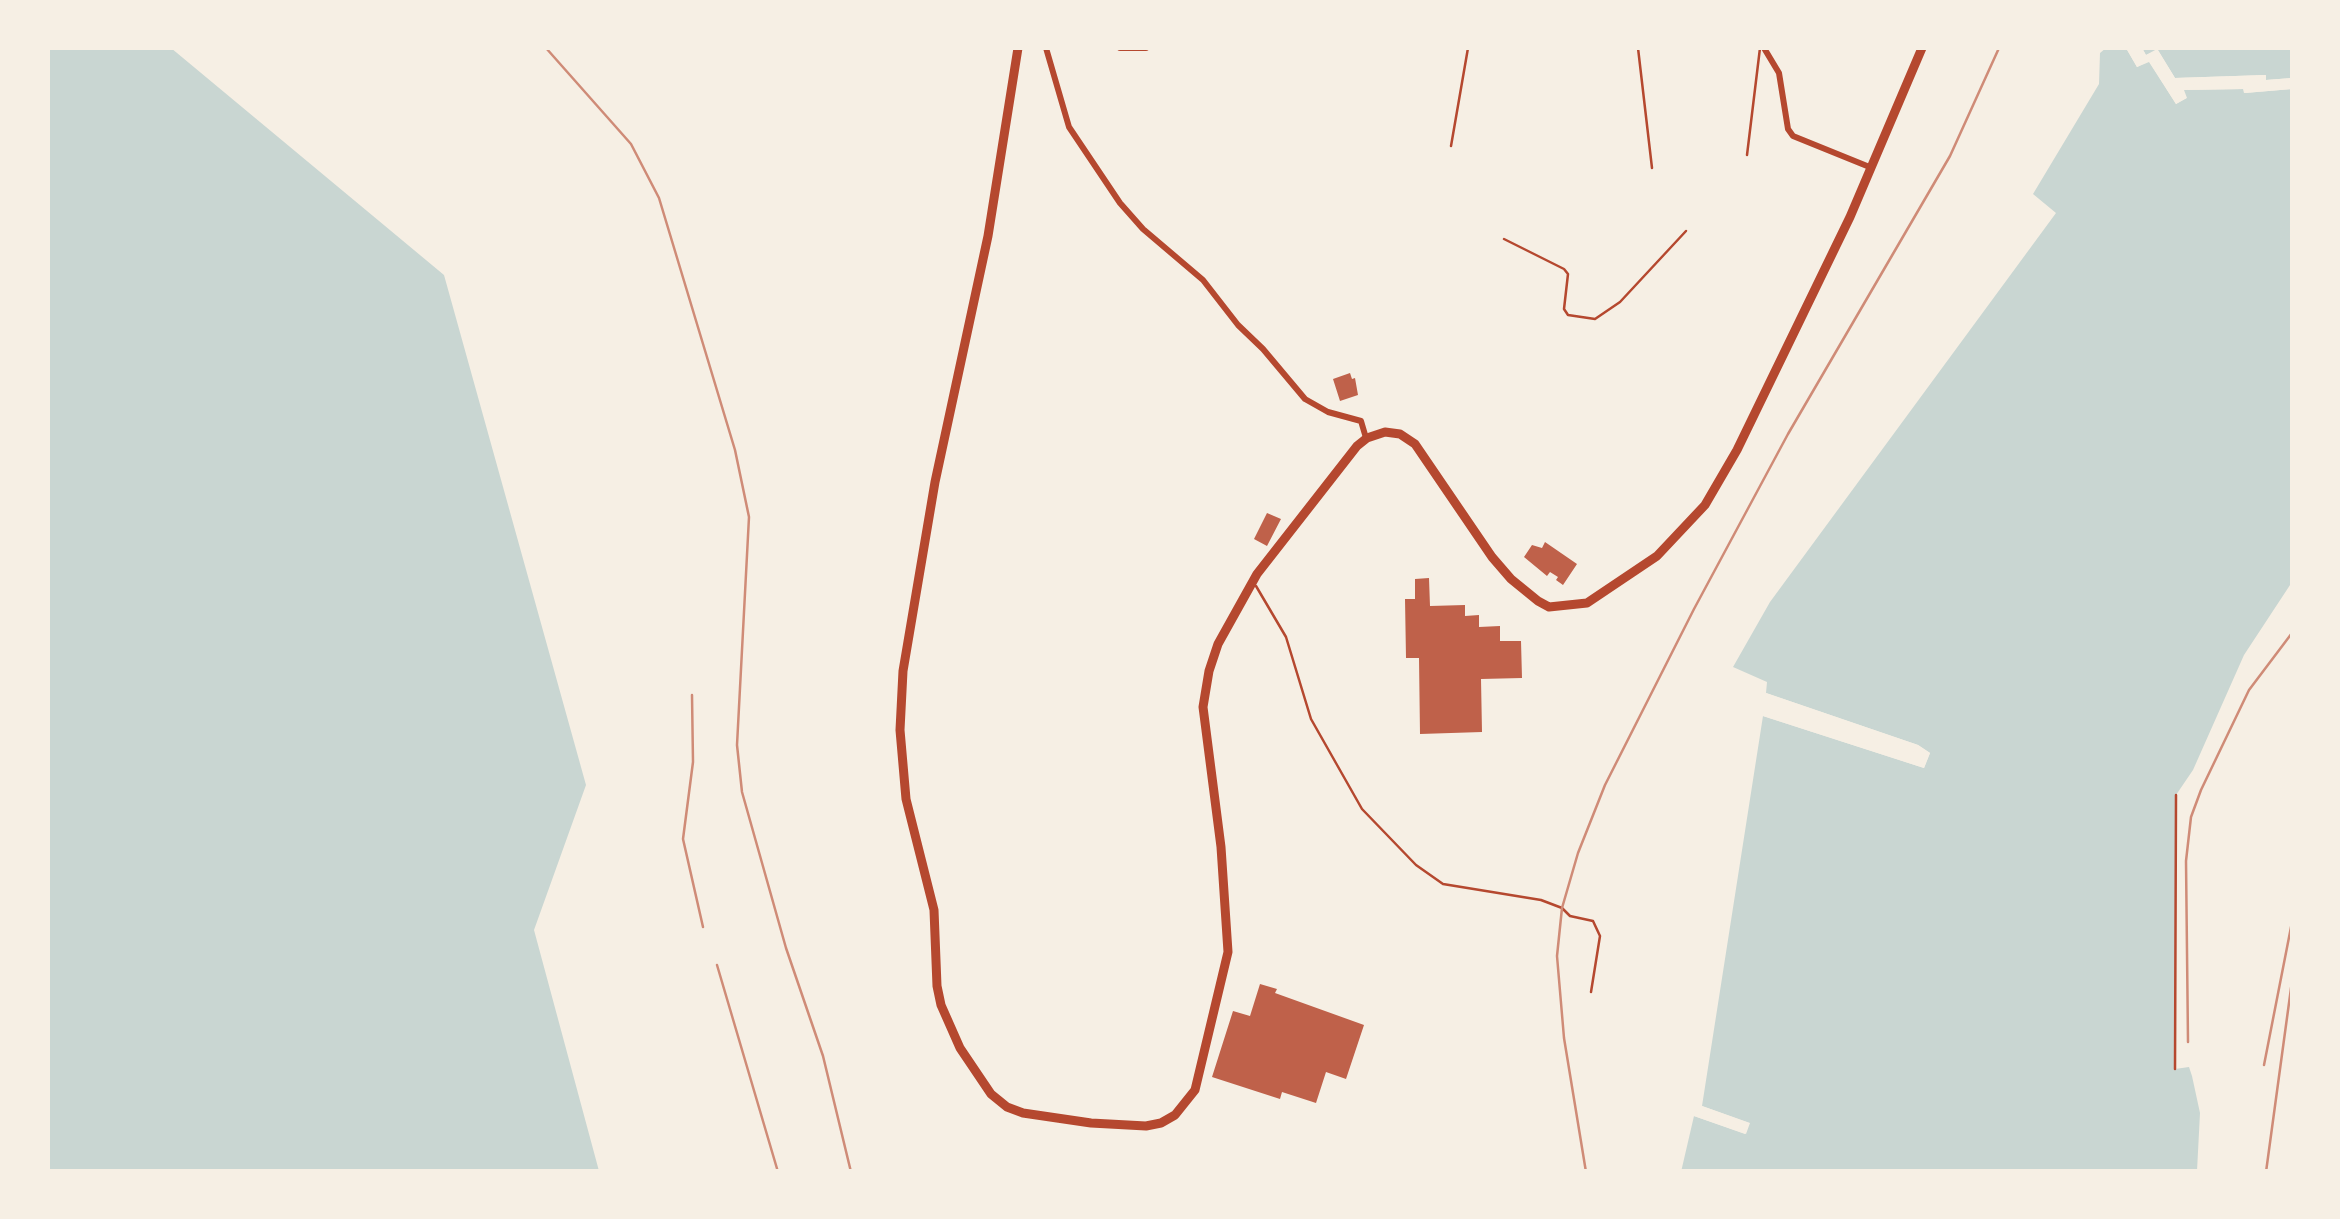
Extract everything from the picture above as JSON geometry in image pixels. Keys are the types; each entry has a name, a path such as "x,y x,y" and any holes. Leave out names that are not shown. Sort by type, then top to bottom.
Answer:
{"main road":[{"path":"1018,48 988,236 926,532 903,671 902,773 936,919 936,986 941,1005 960,1048 991,1094 1007,1107 1053,1119 1146,1126 1172,1118 1195,1090 1228,952 1229,930 1203,707 1218,644 1252,582 1367,438 1394,432 1415,444 1500,566 1530,596 1550,607 1587,603 1656,556 1705,505 1738,450 1872,168 1922,48"}],"street":[{"path":"1046,48 1069,126 1120,203 1143,230 1197,274 1306,399 1328,412 1361,421 1367,438"},
{"path":"1120,48 1146,48"},
{"path":"1762,48 1779,73 1788,128 1793,136 1872,168"}],"lane":[{"path":"1452,146 1468,48"},
{"path":"1638,48 1652,168"},
{"path":"1747,155 1762,48"},
{"path":"1504,239 1564,268 1568,274 1564,309 1568,315 1595,319 1611,311 1686,231"},
{"path":"1252,582 1286,637 1311,719 1362,809 1424,872 1443,884 1542,900 1570,916 1593,921 1600,936 1591,992"}],"path":[{"path":"2175,1069 2176,795"}],"shaded area":[{"path":"48,48 171,48 444,275 586,785 534,930 599,1171 48,1171"},
{"path":"2106,48 2126,48 2137,67 2149,61 2176,104 2186,98 2183,90 2244,89 2245,93 2292,89 2292,582 2244,655 2193,770 2176,795 2175,1069 2189,1067 2200,1113 2197,1171 1681,1172 1694,1116 1745,1134 1749,1123 1702,1106 1763,716 1924,768 1930,753 1918,745 1766,693 1767,682 1733,667 1770,602 2056,213 2033,194 2099,84 2100,53"},
{"path":"2142,48 2292,48 2292,78 2175,78 2158,50 2146,55"}],"pier":[{"path":"2126,48 2132,48 2139,61 2142,59 2137,48 2142,48 2146,55 2157,49 2175,78 2292,78 2292,83 2266,85 2261,80 2174,83 2156,56 2152,58 2178,97 2183,85 2244,84 2249,88 2292,84 2292,89 2244,93 2243,89 2184,90 2187,98 2176,104 2149,62 2137,67"},
{"path":"1766,693 1918,745 1930,753 1924,768 1763,716 1764,711 1921,762 1924,755 1765,698"},
{"path":"1702,1106 1750,1123 1746,1134 1694,1116 1695,1111 1743,1128 1700,1111"}],"building":[{"path":"1350,373 1358,395 1340,401 1333,379"},
{"path":"1267,513 1281,519 1267,546 1254,539"},
{"path":"1545,542 1577,564 1563,585 1556,580 1558,577 1550,572 1547,576 1524,557 1532,545 1542,548"},
{"path":"1429,578 1430,606 1465,605 1465,616 1479,615 1479,627 1500,626 1500,641 1521,641 1522,678 1481,679 1482,732 1420,734 1419,658 1406,658 1405,599 1415,599 1415,579"},
{"path":"1260,984 1364,1025 1346,1079 1326,1072 1316,1103 1282,1092 1280,1099 1212,1077 1233,1011 1250,1016"}],"railway":[{"path":"546,48 631,144 659,198 735,450 749,517 737,745 742,792 786,948 823,1056 851,1172"},
{"path":"1586,1172 1564,1038 1557,956 1562,908 1578,853 1605,785 1694,609 1788,434 1950,156 1999,48"},
{"path":"2188,1042 2186,861 2191,817 2249,690 2292,633"},
{"path":"692,695 693,762 683,839 703,927"},
{"path":"2264,1065 2292,922"},
{"path":"717,965 778,1172"},
{"path":"2266,1172 2292,981"}]}
